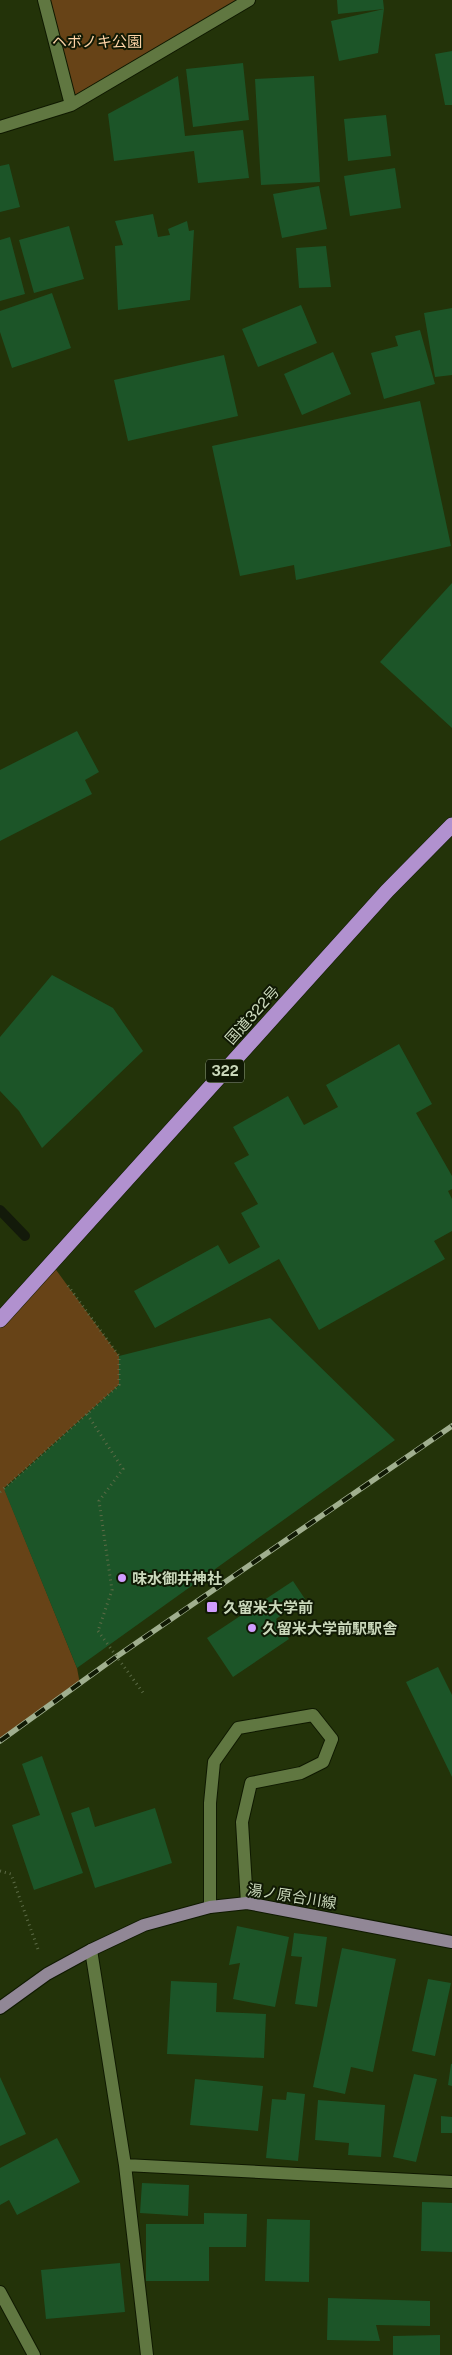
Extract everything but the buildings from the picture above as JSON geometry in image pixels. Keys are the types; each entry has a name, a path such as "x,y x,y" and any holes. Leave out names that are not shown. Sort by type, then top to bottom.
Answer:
{"highway":[{"name":"国道322号","path":"0,1320 387,892 452,824"}],"main road":[{"name":"湯ノ原合川線","path":"0,2008 47,1974 90,1950 144,1925 210,1907 246,1903 452,1942"}],"street":[{"path":"44,0 71,105"},
{"path":"0,127 71,105 249,0"},
{"path":"210,1907 210,1804 214,1762 238,1728 313,1715 332,1739 323,1762 301,1773 251,1783 242,1822 246,1903"},
{"path":"90,1950 125,2166 147,2355"},
{"path":"125,2166 452,2182"},
{"path":"0,2292 34,2355"}],"path":[{"path":"0,1492 119,1385 119,1356 51,1263"},
{"path":"87,1414 124,1469 99,1501 112,1590 98,1631 144,1694"},
{"path":"0,1871 11,1874 47,1974"}],"green space":[{"name":"ヘボノキ公園","path":"44,0 249,0 71,105"},
{"path":"51,1263 119,1356 119,1385 4,1488 77,1668 80,1684 0,1741 0,1320"}],"waterway":[{"path":"0,1210 25,1236"}],"railway":[{"path":"0,1741 116,1657 452,1426"}],"place":[{"name":"味水御井神社","path":"122,1578"},
{"name":"久留米大学前","path":"212,1607"},
{"name":"久留米大学前駅駅舎","path":"252,1628"}]}
